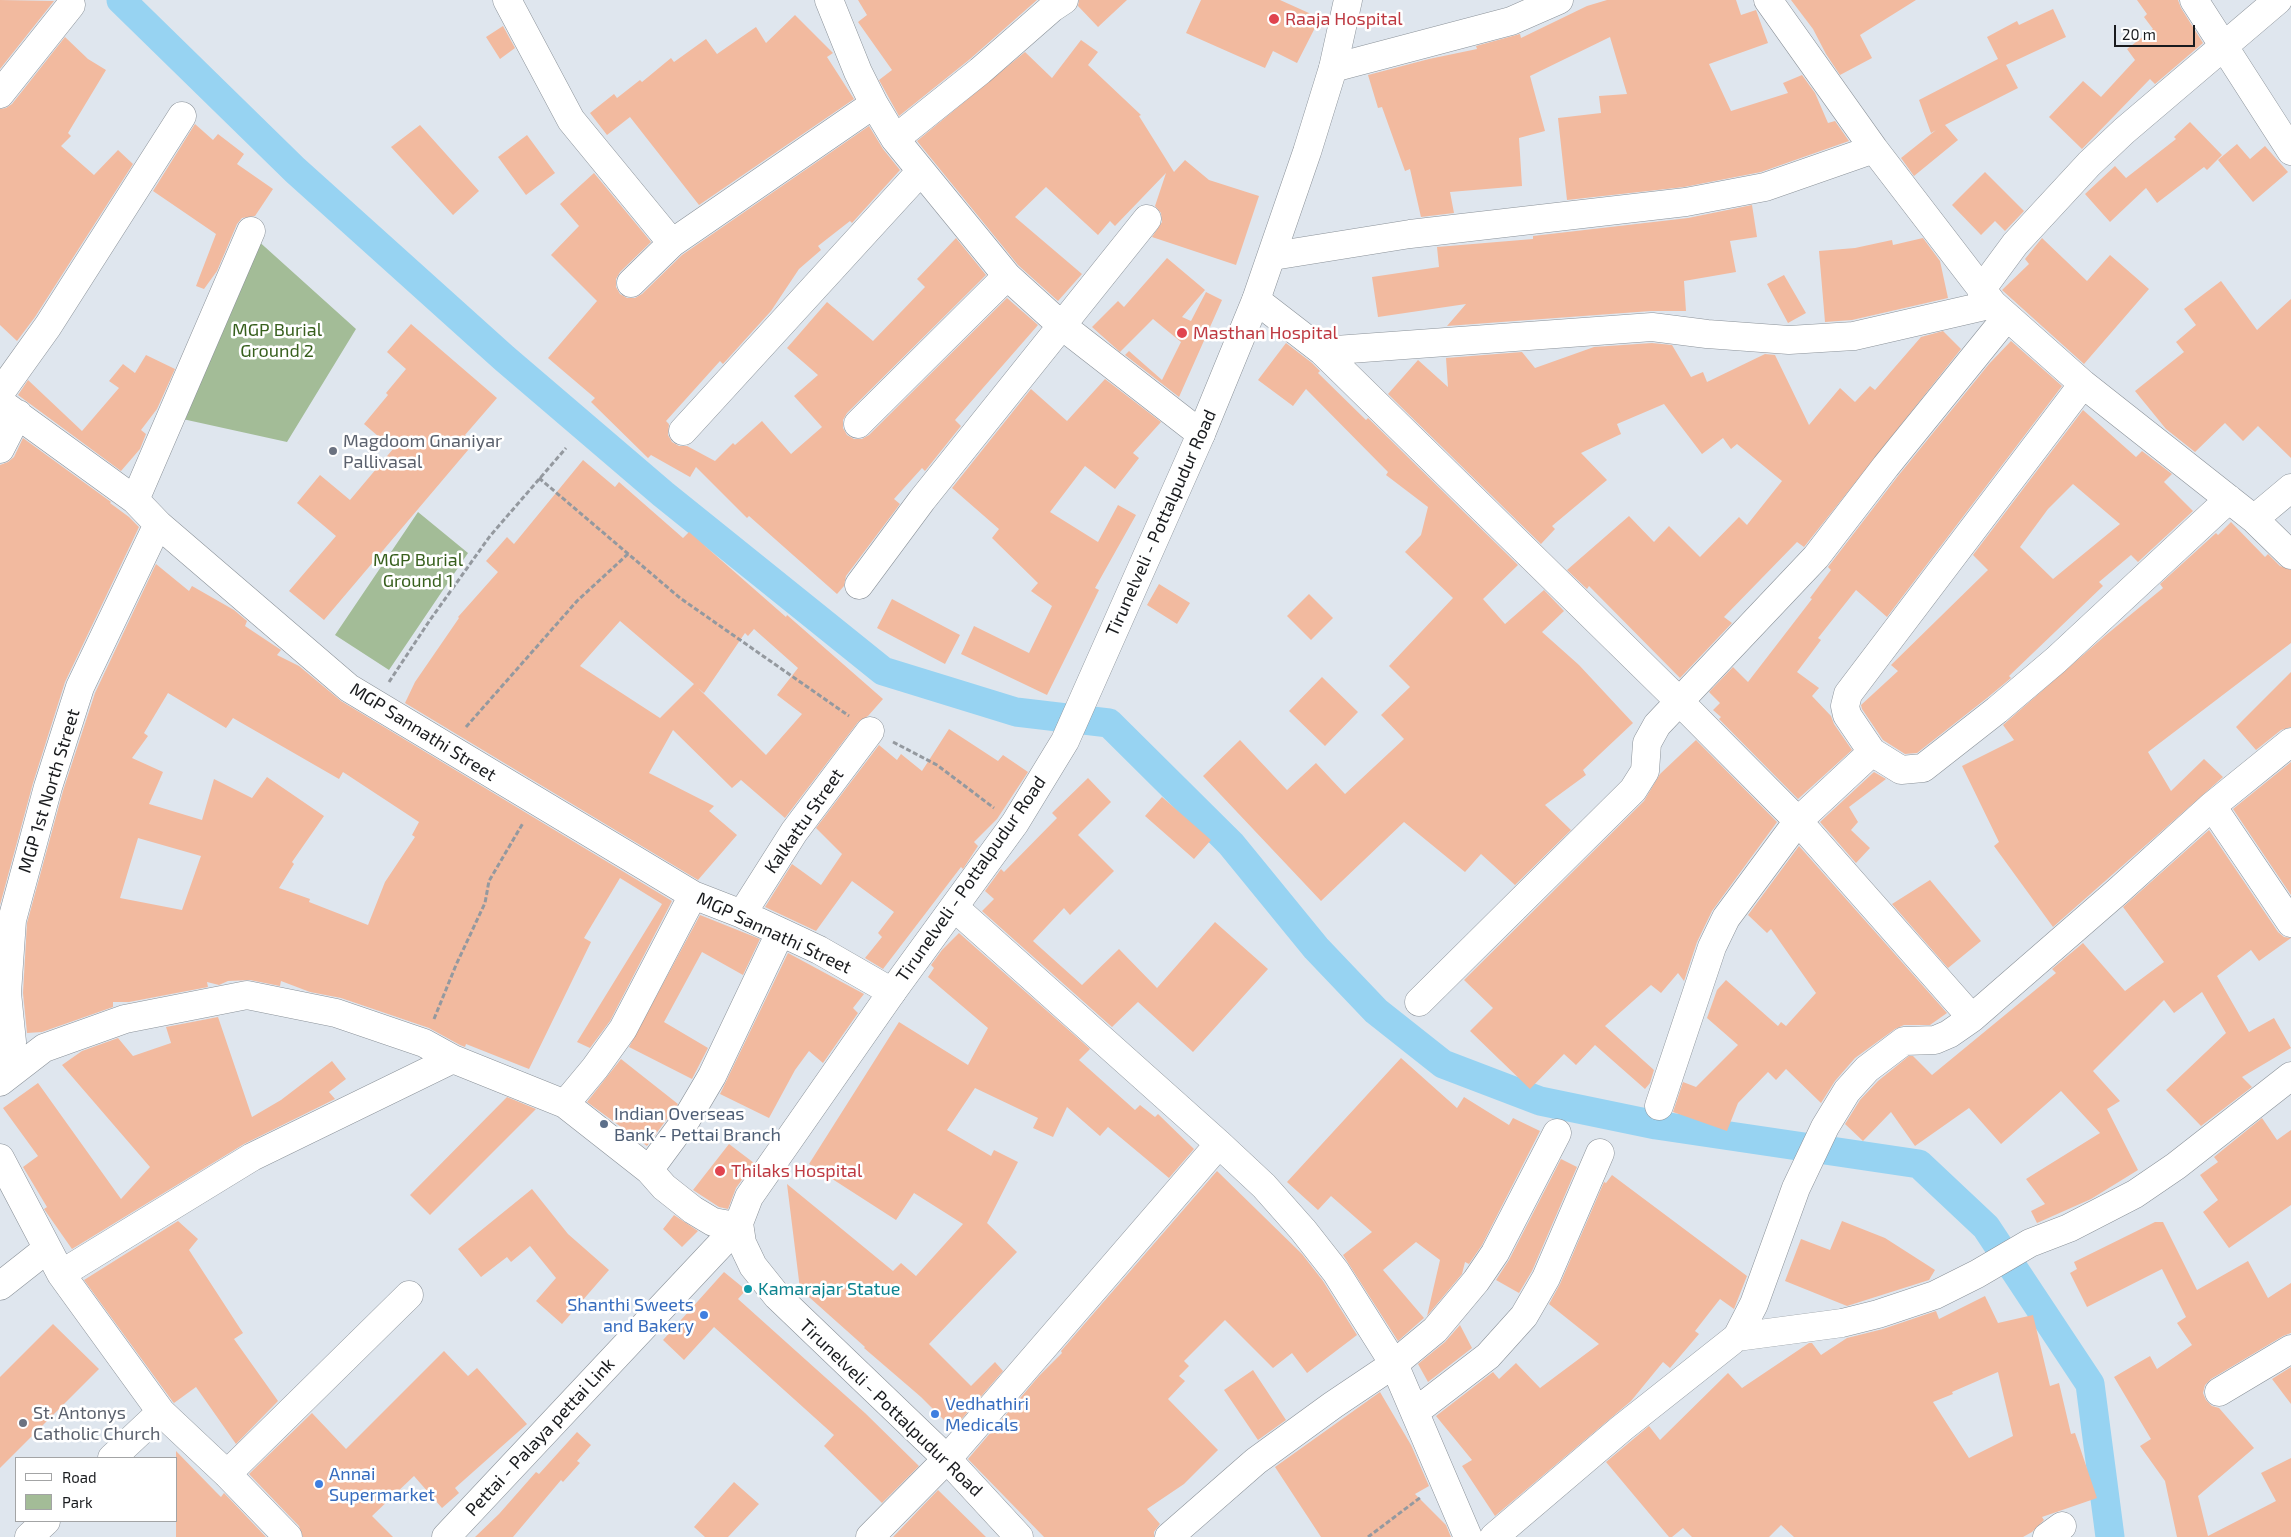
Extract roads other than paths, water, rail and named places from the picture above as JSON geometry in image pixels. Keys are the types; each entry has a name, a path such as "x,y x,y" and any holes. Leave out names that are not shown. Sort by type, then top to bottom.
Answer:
{"street":[{"path":"507,0 571,120 672,243"},
{"path":"830,0 858,72 874,104 896,139 1007,276 1061,325 1201,434"},
{"path":"896,139 1064,0"},
{"name":"Tirunelveli - Pottalpudur Road","path":"1019,1537 947,1459 777,1296 753,1266 742,1243 740,1228 749,1197 892,992 955,908 1015,823 1065,741 1201,434 1273,256 1333,68 1348,0"},
{"path":"1333,68 1511,21 1559,0"},
{"path":"1768,0 1874,149 1993,304 2082,384 2254,519 2291,554"},
{"path":"2194,0 2291,151"},
{"path":"1419,1002 1633,790 1645,771 1647,743 1657,725 1816,557 1886,466 1993,304 2015,244 2089,164 2131,125 2279,0 2291,12"},
{"path":"0,94 71,6"},
{"path":"630,283 672,243 874,104"},
{"path":"0,393 48,326 182,116"},
{"path":"1273,256 1410,234 1686,202 1765,187 1874,149"},
{"path":"683,431 921,171"},
{"path":"859,585 922,500 1147,219"},
{"path":"135,500 251,231"},
{"path":"858,424 1007,276"},
{"path":"1256,300 1322,351 1679,701 1798,822 1972,1018"},
{"path":"1322,351 1652,327 1707,334 1789,340 1854,336 1993,304"},
{"path":"2082,384 1848,694 1845,706 1847,716 1872,752 1901,770 1923,768 1997,710 2056,660 2229,499"},
{"path":"0,449 9,408"},
{"name":"MGP Sannathi Street","path":"9,408 135,500 158,524 349,688 693,895 742,914 819,950 892,992"},
{"path":"2254,519 2291,488"},
{"name":"MGP 1st North Street","path":"4,1078 12,1042 7,993 12,920 45,796 80,687 158,524"},
{"name":"Kalkattu Street","path":"742,914 794,832 870,731"},
{"path":"1494,1537 1622,1428 1737,1337 1754,1304 1796,1188 1825,1127 1847,1090 1867,1069 1904,1041 1935,1040 1949,1034 1972,1018 2117,892 2212,806 2291,742"},
{"path":"1658,1106 1712,947 1726,918 1798,822 1872,752"},
{"path":"2212,806 2291,922"},
{"path":"565,1104 595,1068 623,1029 693,895"},
{"path":"955,908 1264,1186 1336,1272 1394,1364 1468,1537"},
{"path":"649,1170 686,1120 712,1076 780,933"},
{"path":"4,1078 44,1048 125,1019 247,994 336,1013 424,1043 453,1059 565,1104 649,1170 664,1187 704,1218 740,1228"},
{"path":"61,1274 252,1157 453,1059"},
{"path":"1737,1337 1818,1327 1878,1314 1935,1295 1977,1274 2030,1243 2069,1228 2135,1194 2176,1166 2291,1076"},
{"path":"1169,1537 1256,1461 1333,1405 1394,1364 1435,1330 1476,1281 1495,1253 1557,1132"},
{"path":"870,1537 947,1459 1219,1144"},
{"path":"1414,1412 1488,1356 1524,1316 1546,1278 1600,1153"},
{"path":"0,1158 61,1274 161,1412 227,1474 288,1537"},
{"name":"Pettai - Palaya pettai Link","path":"446,1537 723,1242 740,1228"},
{"path":"0,1286 47,1249"},
{"path":"227,1474 409,1295"},
{"path":"2219,1392 2291,1349"},
{"path":"113,1457 161,1412"},
{"path":"29,1537 45,1522"}],"waterway":[{"path":"121,0 295,170 504,358 663,494 883,671 1016,712 1109,723 1231,844 1316,948 1376,1011 1443,1064 1540,1101 1656,1125 1919,1164 1986,1227 2090,1384 2110,1537"}],"place":[{"name":"Raaja Hospital","path":"1274,19"},
{"name":"Masthan Hospital","path":"1182,333"},
{"name":"Magdoom Gnaniyar Pallivasal","path":"333,451"},
{"name":"Indian Overseas Bank - Pettai Branch","path":"604,1124"},
{"name":"Thilaks Hospital","path":"720,1171"},
{"name":"Kamarajar Statue","path":"748,1289"},
{"name":"Shanthi Sweets and Bakery","path":"704,1315"},
{"name":"Vedhathiri Medicals","path":"935,1414"},
{"name":"St. Antonys Catholic Church","path":"23,1423"},
{"name":"Annai Supermarket","path":"319,1484"}],"park label":[{"name":"MGP Burial Ground 2","path":"277,340"},
{"name":"MGP Burial Ground 1","path":"418,570"}]}
